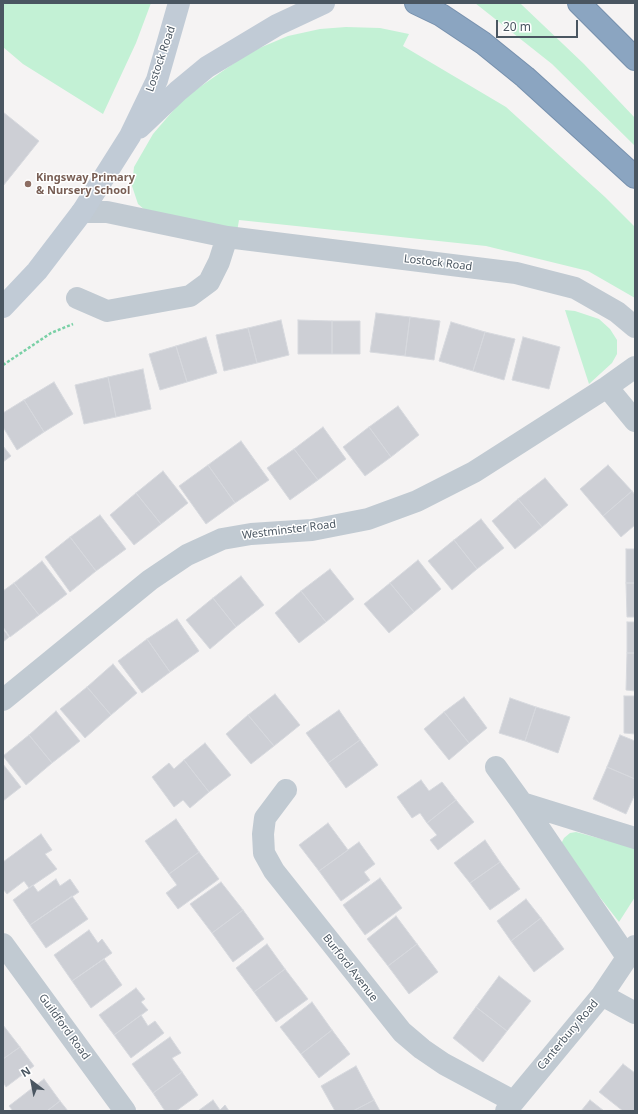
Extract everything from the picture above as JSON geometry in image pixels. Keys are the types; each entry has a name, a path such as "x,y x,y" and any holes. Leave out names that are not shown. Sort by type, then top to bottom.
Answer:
{"highway":[{"path":"416,3 441,15 483,43 526,77 635,177"},
{"path":"579,3 635,59"}],"main road":[{"name":"Lostock Road","path":"3,308 37,271 82,212 130,136 157,80 179,3"},
{"name":"Lostock Road","path":"130,136 178,91 207,67 276,25 324,3"}],"street":[{"name":"Lostock Road","path":"82,212 107,212 227,237 516,273 575,288 616,312 635,327"},
{"path":"77,298 107,311 190,296 209,282 219,262 227,237"},
{"name":"Westminster Road","path":"3,700 150,580 187,555 222,539 250,534 312,530 368,519 417,501 474,472 607,387 635,367"},
{"path":"607,387 635,420"},
{"name":"Canterbury Road","path":"496,767 631,951 602,995 509,1106"},
{"name":"Burford Avenue","path":"286,790 264,818 264,852 274,871 402,1032 422,1049 509,1106"},
{"path":"522,803 635,838"},
{"name":"Guildford Road","path":"3,944 125,1111"},
{"path":"602,995 635,1013"}],"path":[{"path":"3,365 51,333 107,311"}],"green space":[{"path":"3,3 151,3 136,43 103,114 23,64 3,47"},
{"path":"475,3 520,3 584,64 635,118 635,146 552,64"},
{"path":"346,27 380,28 409,34 403,46 506,107 605,197 635,227 635,298 588,271 486,246 239,220 236,238 152,216 138,204 132,186 134,167 153,134 184,98 250,52 288,36 320,29"},
{"path":"565,310 575,311 599,319 610,329 617,340 617,354 612,363 589,384"},
{"path":"576,832 635,848 635,897 619,922 564,851 561,844 564,838 570,833"}],"building":[{"path":"3,112 39,141 3,186"},
{"path":"376,313 410,317 405,356 370,352"},
{"path":"410,317 440,321 434,360 405,356"},
{"path":"281,320 289,355 257,363 248,328"},
{"path":"298,320 332,321 332,354 298,354"},
{"path":"332,321 360,321 360,354 332,354"},
{"path":"451,322 485,332 473,371 439,361"},
{"path":"248,328 257,363 224,371 216,335"},
{"path":"485,332 515,339 504,380 473,371"},
{"path":"206,337 217,373 187,382 176,346"},
{"path":"523,337 560,347 549,389 512,380"},
{"path":"176,346 187,382 160,390 149,354"},
{"path":"143,369 151,409 116,417 108,377"},
{"path":"108,377 116,417 84,424 75,385"},
{"path":"54,382 73,414 44,432 24,400"},
{"path":"24,400 44,432 17,450 3,427 3,413"},
{"path":"398,406 419,435 391,457 369,427"},
{"path":"323,427 346,459 318,480 294,449"},
{"path":"369,427 391,457 365,476 343,447"},
{"path":"241,441 269,480 235,503 208,465"},
{"path":"3,446 11,456 3,462"},
{"path":"294,449 318,480 290,500 267,468"},
{"path":"208,465 235,503 206,524 179,486"},
{"path":"608,465 632,491 603,516 580,489"},
{"path":"163,471 188,503 161,524 136,493"},
{"path":"545,478 568,505 542,527 518,499"},
{"path":"632,491 635,495 635,525 621,537 603,516"},
{"path":"136,493 161,524 134,545 110,515"},
{"path":"518,499 542,527 515,549 492,521"},
{"path":"100,515 126,549 96,571 70,537"},
{"path":"481,519 504,548 477,569 454,540"},
{"path":"70,537 96,571 70,592 45,557"},
{"path":"454,540 477,569 452,590 428,561"},
{"path":"626,549 635,549 635,583 626,583"},
{"path":"418,560 441,589 414,612 390,583"},
{"path":"42,561 67,594 39,615 14,583"},
{"path":"330,569 354,599 326,622 301,591"},
{"path":"241,576 264,605 236,627 213,598"},
{"path":"14,583 39,615 10,637 3,627 3,591"},
{"path":"390,583 414,612 389,633 364,604"},
{"path":"626,583 635,583 635,617 627,617"},
{"path":"301,591 326,622 299,643 275,613"},
{"path":"213,598 236,627 210,649 186,620"},
{"path":"177,619 199,651 170,672 147,639"},
{"path":"627,622 635,622 635,653 627,653"},
{"path":"3,629 9,637 3,642"},
{"path":"147,639 170,672 142,693 118,661"},
{"path":"627,653 635,653 635,691 626,690"},
{"path":"113,664 137,693 111,715 87,687"},
{"path":"87,687 111,715 85,738 60,709"},
{"path":"275,694 300,725 274,746 248,715"},
{"path":"624,696 635,696 635,734 624,733"},
{"path":"464,697 487,728 469,743 444,712"},
{"path":"510,698 536,707 525,741 499,733"},
{"path":"536,707 570,717 558,753 525,741"},
{"path":"339,710 360,740 328,763 306,733"},
{"path":"56,711 80,741 52,763 29,735"},
{"path":"444,712 469,743 449,760 424,729"},
{"path":"248,715 274,746 251,764 226,734"},
{"path":"29,735 52,763 26,785 3,756"},
{"path":"620,735 635,741 635,779 607,767"},
{"path":"360,740 378,765 346,788 328,763"},
{"path":"205,743 231,775 209,792 184,760"},
{"path":"184,760 209,792 190,808 183,800 174,807 152,777 169,763 174,769"},
{"path":"3,764 21,787 3,801"},
{"path":"607,767 635,779 635,794 626,814 593,799"},
{"path":"421,780 429,791 442,782 456,800 427,823 420,813 412,818 397,797"},
{"path":"456,800 474,822 438,850 430,840 437,835 427,823"},
{"path":"176,819 199,852 169,874 145,841"},
{"path":"328,823 348,850 319,871 299,845"},
{"path":"41,834 52,850 45,854 57,869 29,888 24,881 7,894 3,889 3,862"},
{"path":"485,840 500,862 470,883 454,863"},
{"path":"359,842 375,864 364,872 370,880 341,901 319,871"},
{"path":"199,852 219,879 178,909 166,893 177,885 169,874"},
{"path":"500,862 520,889 490,910 470,883"},
{"path":"380,878 402,908 365,935 343,905"},
{"path":"56,879 60,886 70,879 79,892 30,925 13,900 33,885 38,892"},
{"path":"221,882 243,910 212,933 190,904"},
{"path":"72,896 88,919 46,948 30,925"},
{"path":"526,899 541,918 511,941 497,921"},
{"path":"243,910 264,939 233,962 212,933"},
{"path":"396,916 417,944 388,966 367,939"},
{"path":"541,918 564,949 534,972 511,941"},
{"path":"89,930 98,943 102,939 112,953 72,981 54,955"},
{"path":"267,944 285,969 254,992 236,968"},
{"path":"417,944 438,972 409,994 388,966"},
{"path":"104,959 122,985 91,1008 72,981"},
{"path":"285,969 308,999 276,1022 254,992"},
{"path":"499,976 531,1001 507,1031 476,1007"},
{"path":"136,988 145,999 141,1002 148,1010 114,1035 99,1015"},
{"path":"312,1002 332,1030 301,1054 280,1027"},
{"path":"476,1007 507,1031 483,1062 453,1038"},
{"path":"141,1015 148,1026 155,1021 164,1033 131,1058 114,1035"},
{"path":"3,1025 20,1047 3,1059"},
{"path":"332,1030 350,1054 319,1078 301,1054"},
{"path":"170,1037 181,1053 172,1058 182,1072 153,1093 132,1064"},
{"path":"20,1047 34,1066 6,1087 3,1082 3,1059"},
{"path":"623,1064 635,1073 635,1111 623,1111 599,1092"},
{"path":"356,1066 374,1100 353,1111 335,1111 321,1086"},
{"path":"182,1072 198,1095 176,1111 165,1111 153,1093"},
{"path":"44,1079 60,1101 47,1111 13,1111 9,1106"},
{"path":"213,1100 220,1110 225,1105 229,1111 198,1111"},
{"path":"374,1100 380,1111 353,1111"},
{"path":"590,1100 604,1111 581,1111"},
{"path":"60,1101 68,1111 47,1111"}],"place":[{"name":"Kingsway Primary & Nursery School","path":"28,184"}]}
